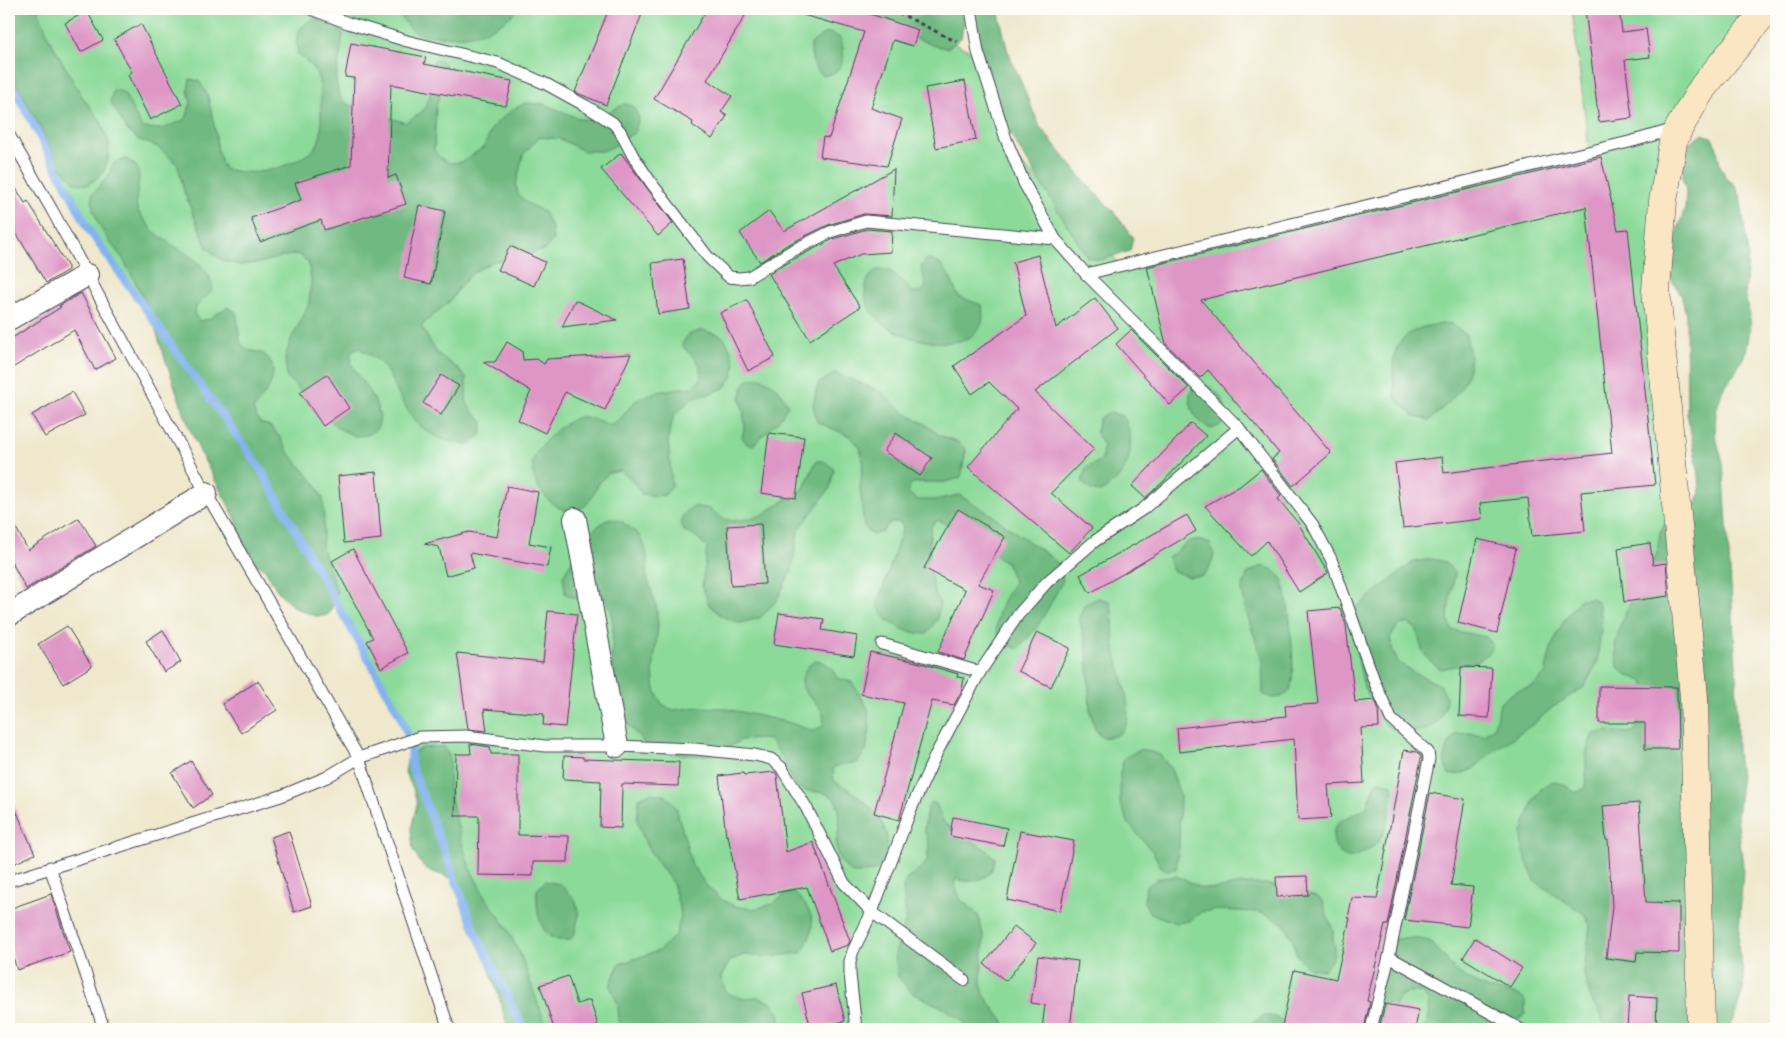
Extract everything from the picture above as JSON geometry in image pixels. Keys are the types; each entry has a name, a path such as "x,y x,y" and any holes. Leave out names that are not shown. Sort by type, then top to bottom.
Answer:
{"main road":[{"path":"1701,1029 1694,697 1656,290 1663,202 1673,142 1703,87 1767,9"}],"street":[{"path":"9,319 87,275"},
{"path":"9,615 206,493"},
{"path":"575,519 617,746"}],"lane":[{"path":"311,9 348,23 407,41 498,63 546,84 613,123 652,184 708,257 729,277 749,277 790,252 830,232 866,221 1055,239"},
{"path":"971,9 978,52 1006,139 1024,183 1055,239 1086,274 1239,428 1314,525 1331,559 1391,719 1428,752 1430,759 1389,957 1370,1029"},
{"path":"1086,274 1633,142 1679,128"},
{"path":"9,136 206,493 359,758 449,1029"},
{"path":"856,1029 850,961 872,912 911,809 936,754 980,672 1018,615 1047,582 1095,542 1143,509 1239,428"},
{"path":"882,644 980,672"},
{"path":"9,881 281,796 328,777 359,758 420,737 466,736 545,746 695,749 755,755 771,759 782,767 806,807 844,883 872,912 964,980"},
{"path":"50,867 104,1029"},
{"path":"1389,957 1520,1029"}],"path":[{"path":"891,9 978,52"}],"green space":[{"path":"9,9 887,9 974,53 1001,143 1119,263 1589,150 1572,9 1767,9 1703,87 1663,202 1699,1029 524,1029 476,933 411,765 410,741 400,715 260,468 91,233 9,79"},
{"path":"9,9 38,9 49,38 81,95 100,120 109,142 108,160 103,173 88,185 76,183 59,166 13,78 9,69"},
{"path":"403,9 518,9 510,17 492,28 472,35 450,37 416,33 402,18"},
{"path":"846,9 960,9 964,20 961,38 947,48 935,46"},
{"path":"974,9 998,9 1007,49 1040,127 1084,181 1113,211 1133,237 1130,251 1100,260 1087,257 1012,137 998,106 983,61"},
{"path":"313,19 325,20 338,25 343,35 336,80 339,96 346,104 406,123 422,112 429,100 433,62 440,60 446,66 445,81 436,106 434,151 449,163 462,162 484,147 493,126 512,110 525,103 544,104 580,119 596,119 624,104 633,106 639,117 635,132 603,151 584,151 560,139 539,137 523,155 516,185 518,194 527,203 544,212 552,229 553,240 544,250 492,262 474,272 461,285 451,300 421,326 437,353 458,369 466,378 467,403 483,422 481,435 472,444 445,440 425,430 410,413 383,366 372,356 358,348 351,351 351,364 375,401 380,416 378,427 368,435 355,436 338,428 287,378 285,357 292,337 309,303 311,280 308,262 298,254 260,263 239,265 222,260 207,248 184,192 178,165 158,147 139,140 127,130 110,101 114,89 124,93 142,128 162,129 186,119 191,102 188,90 190,79 199,81 208,96 218,152 224,169 260,172 286,165 313,150 317,145 320,135 321,96 319,82 310,64 298,55 297,43 300,30"},
{"path":"831,33 840,38 843,57 840,67 836,71 823,76 816,69 813,62 811,44 823,34"},
{"path":"1702,134 1711,137 1716,145 1720,165 1726,178 1735,185 1740,195 1748,254 1745,294 1751,325 1746,352 1736,371 1723,389 1716,411 1715,435 1723,462 1736,667 1737,753 1741,783 1737,816 1743,867 1738,948 1744,976 1743,990 1734,1019 1727,1029 1605,1029 1600,1011 1592,1003 1584,974 1590,925 1584,914 1535,881 1523,852 1522,832 1533,801 1541,789 1553,781 1565,785 1575,793 1584,789 1587,754 1593,734 1608,731 1629,733 1636,730 1646,689 1644,682 1626,674 1618,667 1615,646 1620,626 1657,553 1660,533 1668,519 1697,502 1700,491 1699,475 1687,413 1686,314 1681,294 1672,281 1667,266 1671,247 1685,209 1686,191 1683,180 1683,165 1690,142"},
{"path":"126,159 136,166 138,171 136,200 138,211 158,234 197,262 210,279 213,290 196,307 194,314 199,321 209,319 227,307 236,312 242,345 263,354 270,361 273,371 271,382 268,390 253,410 260,423 270,426 280,437 288,452 315,483 323,499 322,548 337,591 330,613 324,616 315,616 293,607 277,590 265,569 254,563 243,542 236,519 202,456 189,427 150,310 123,259 99,225 93,209 92,195 108,176 114,163"},
{"path":"926,260 933,261 943,267 959,297 982,305 983,316 980,327 969,337 952,342 932,342 910,337 891,328 875,316 866,300 867,282 876,270 889,270 905,283 912,292 921,292 926,286 921,266"},
{"path":"1450,323 1466,335 1470,353 1469,369 1457,393 1430,420 1415,417 1395,398 1393,368 1396,350 1400,342 1420,328"},
{"path":"702,330 720,335 725,339 735,363 733,376 724,388 693,398 674,415 668,439 672,487 665,495 653,496 642,494 629,477 621,471 608,473 599,483 588,503 577,510 568,511 560,508 544,496 535,478 533,461 547,439 563,425 579,417 586,417 611,425 619,420 641,398 663,391 693,387 701,379 700,366 682,344 688,335"},
{"path":"835,373 882,392 910,416 925,424 939,435 958,442 966,450 961,477 945,482 912,483 909,485 908,493 918,500 934,500 959,495 990,514 1057,563 1063,580 1037,626 1017,649 1000,639 996,626 1000,610 1014,582 1007,563 939,520 932,524 929,543 931,575 940,604 937,620 926,634 908,631 897,626 887,620 882,614 878,603 903,527 899,522 889,523 882,532 872,535 864,526 860,487 863,462 860,447 850,436 817,422 813,404 818,384"},
{"path":"761,378 778,389 788,406 778,421 753,445 747,444 742,437 745,425 740,398 743,387 748,379"},
{"path":"1197,381 1217,392 1223,402 1225,413 1221,425 1211,429 1199,420 1193,411 1190,394"},
{"path":"1110,412 1124,417 1130,441 1129,457 1114,483 1101,492 1090,490 1082,482 1086,468 1102,460 1103,446 1096,432 1099,418"},
{"path":"816,461 824,461 834,469 830,488 798,531 792,569 777,600 760,618 740,623 723,617 709,605 702,586 707,548 698,538 684,531 681,522 682,517 693,506 710,509 723,519 733,521 762,515 804,488"},
{"path":"609,518 621,521 638,534 645,547 648,563 646,575 656,605 658,626 653,672 655,690 662,704 673,710 700,707 723,708 787,722 813,731 823,726 823,718 820,708 803,688 802,679 808,667 815,660 823,662 831,668 837,678 852,682 868,709 870,728 866,751 857,763 842,764 833,768 834,781 864,802 881,821 886,832 887,843 885,855 876,869 869,872 852,873 843,864 836,847 839,812 836,802 824,793 808,791 798,787 770,740 741,740 719,753 696,756 660,752 647,746 629,726 615,706 611,675 613,625 611,609 604,597 576,599 565,593 563,575 593,530"},
{"path":"1197,540 1210,543 1214,555 1210,567 1202,576 1189,577 1173,571 1168,558 1189,541"},
{"path":"1433,559 1445,562 1455,573 1448,610 1449,624 1452,630 1486,637 1493,644 1491,651 1478,661 1441,669 1427,657 1420,643 1417,630 1408,623 1399,625 1390,637 1393,652 1398,662 1412,672 1440,685 1446,697 1445,707 1439,720 1429,729 1405,733 1385,724 1364,688 1352,628 1357,607 1413,562"},
{"path":"1262,566 1273,570 1279,575 1287,599 1293,668 1290,689 1282,697 1272,698 1263,694 1262,660 1246,611 1242,590 1247,574"},
{"path":"1098,598 1109,601 1111,606 1115,649 1128,704 1128,717 1124,729 1116,736 1101,737 1095,729 1090,710 1087,649 1079,618 1084,605"},
{"path":"1592,598 1598,603 1602,620 1597,663 1584,687 1493,751 1473,769 1461,774 1450,775 1444,759 1455,734 1483,735 1494,727 1500,703 1514,692 1533,686 1545,674 1551,648 1563,622 1580,599"},
{"path":"444,746 450,757 449,789 461,840 470,868 485,897 506,926 521,956 547,1029 508,1029 499,997 462,892 451,878 427,870 413,850 411,829 417,804 413,788 405,773 408,756 422,748"},
{"path":"1141,749 1160,755 1171,769 1180,795 1179,848 1176,869 1167,870 1161,867 1153,852 1129,824 1120,803 1120,773 1124,758"},
{"path":"1379,781 1391,784 1393,790 1385,830 1382,836 1375,845 1357,856 1347,857 1342,855 1335,846 1333,836 1336,826 1346,818 1366,808 1375,783"},
{"path":"651,793 665,795 676,807 692,865 707,886 722,900 734,906 753,909 773,904 784,895 793,892 807,907 812,921 812,928 801,953 769,957 743,955 729,962 721,978 726,992 739,998 758,997 772,1003 780,1015 779,1029 619,1029 618,1004 610,986 619,964 658,951 676,935 681,915 673,884 647,847 637,821 639,798"},
{"path":"931,802 936,804 944,823 988,851 995,858 993,867 988,875 970,881 956,879 954,884 961,900 978,915 984,938 981,981 984,995 1007,1029 968,1029 962,1020 911,992 898,977 895,954 906,919 903,886 907,879 927,861 929,845 924,828 927,809"},
{"path":"1176,876 1200,888 1214,889 1242,884 1266,884 1317,897 1323,901 1333,929 1335,947 1332,959 1324,970 1310,968 1297,956 1293,940 1284,924 1259,912 1218,910 1201,912 1189,921 1176,923 1150,913 1144,902 1146,887 1157,879"},
{"path":"545,881 560,884 575,899 579,915 575,932 570,940 552,938 542,926 539,917 537,890"},
{"path":"1414,938 1429,941 1455,971 1473,982 1489,989 1519,995 1525,1001 1525,1014 1509,1029 1426,1029 1429,1012 1428,1001 1422,994 1413,992 1404,995 1397,1002 1392,1029 1361,1029 1389,948 1395,939"},
{"path":"1264,1016 1274,1016 1291,1029 1241,1029"}],"building":[{"path":"609,9 644,9 606,105 575,92"},
{"path":"707,9 749,9 707,80 732,96 721,112 727,116 712,139 692,125 693,122 654,99"},
{"path":"804,9 855,9 918,30 913,46 893,40 871,108 902,119 887,166 820,157 823,137 829,138 864,32 803,15"},
{"path":"1585,9 1619,9 1622,32 1646,29 1650,57 1625,60 1632,118 1599,122"},
{"path":"87,11 103,40 81,52 65,23"},
{"path":"141,24 182,104 150,120 128,75 132,72 114,39"},
{"path":"351,43 426,57 424,64 512,81 506,106 391,84 388,178 396,175 406,204 324,230 321,220 260,242 251,218 301,200 295,183 351,165 354,78 345,77"},
{"path":"965,81 976,140 936,148 925,88"},
{"path":"621,153 673,223 658,236 601,169"},
{"path":"1601,157 1618,230 1628,229 1655,485 1581,492 1585,531 1532,536 1528,498 1480,503 1482,519 1403,528 1395,463 1442,457 1444,473 1612,453 1586,207 1201,300 1331,453 1293,486 1272,459 1279,453 1208,370 1200,378 1166,344 1147,267"},
{"path":"894,169 892,216 864,214 828,225 787,245 760,262 740,233 769,211 784,231"},
{"path":"9,177 25,203 28,201 68,267 68,270 46,283 9,221"},
{"path":"419,205 445,211 431,284 404,278"},
{"path":"867,229 892,231 891,252 861,254 833,266 860,307 810,340 769,274 833,239"},
{"path":"510,246 545,262 534,286 498,270"},
{"path":"1038,255 1056,328 1095,298 1118,328 1035,392 1094,449 1051,493 1092,528 1069,553 968,467 1017,409 989,382 972,394 954,366 1026,316 1013,262"},
{"path":"683,259 690,309 658,314 652,263"},
{"path":"81,293 116,358 95,370 74,330 9,370 9,340"},
{"path":"575,300 617,320 562,327"},
{"path":"747,300 775,357 748,371 720,313"},
{"path":"1131,330 1189,388 1170,405 1116,344"},
{"path":"507,342 522,351 523,360 537,359 544,364 547,359 631,354 605,410 565,392 545,433 518,420 531,391 483,362 495,362"},
{"path":"327,374 349,408 323,426 300,392"},
{"path":"441,375 459,386 441,415 423,403"},
{"path":"72,392 85,415 45,437 32,415"},
{"path":"1191,423 1206,436 1164,481 1145,498 1132,486"},
{"path":"769,433 804,437 796,498 761,493"},
{"path":"896,433 932,458 920,476 884,451"},
{"path":"1261,469 1281,496 1278,499 1298,523 1328,573 1299,592 1267,541 1251,556 1205,506 1240,486"},
{"path":"376,472 381,539 344,543 338,476"},
{"path":"507,486 538,492 529,543 551,547 547,567 470,553 474,568 446,576 439,547 424,544 469,532 497,537"},
{"path":"958,509 1005,537 978,584 994,590 964,660 938,652 965,590 924,568"},
{"path":"9,515 28,550 79,518 96,546 26,589 9,557"},
{"path":"1187,515 1196,531 1090,593 1080,575"},
{"path":"761,524 765,584 731,586 727,526"},
{"path":"1477,539 1516,548 1497,633 1458,623"},
{"path":"1650,543 1653,565 1666,563 1669,596 1624,602 1618,548"},
{"path":"353,549 408,653 381,668 367,641 373,638 332,561"},
{"path":"1340,608 1346,625 1355,702 1375,700 1378,707 1379,727 1361,728 1364,783 1328,785 1331,818 1298,820 1294,739 1179,752 1177,728 1286,716 1285,706 1318,704 1308,611"},
{"path":"548,611 577,614 565,727 543,725 544,714 484,709 487,731 468,729 457,653 543,662"},
{"path":"779,613 824,619 822,630 857,636 854,656 774,644"},
{"path":"67,626 92,666 63,684 38,644"},
{"path":"163,630 181,662 164,672 146,641"},
{"path":"1037,632 1070,648 1051,687 1018,671"},
{"path":"870,652 917,662 958,674 957,677 964,678 962,690 954,705 932,701 899,820 874,813 904,703 861,694"},
{"path":"1461,667 1492,668 1489,718 1459,716"},
{"path":"258,681 277,710 241,733 222,704"},
{"path":"1599,686 1677,687 1678,749 1645,749 1645,723 1599,723"},
{"path":"470,744 490,747 491,754 518,754 518,835 569,836 568,862 533,862 533,876 478,875 479,816 455,816 456,754 471,754"},
{"path":"1404,750 1417,752 1421,759 1388,925 1385,925 1367,1001 1370,1002 1364,1029 1298,1029 1282,1026 1294,970 1336,979 1350,918 1348,918 1352,898 1377,899"},
{"path":"564,756 583,757 583,759 679,762 678,786 622,784 621,828 600,827 601,781 563,779"},
{"path":"191,761 212,795 193,808 172,773"},
{"path":"775,772 777,775 786,852 813,842 850,941 848,945 830,951 807,887 740,899 728,835 726,836 719,776"},
{"path":"1430,793 1465,799 1451,885 1473,887 1468,927 1404,920"},
{"path":"9,794 35,854 9,866"},
{"path":"1639,803 1646,902 1679,903 1679,953 1637,952 1636,962 1606,958 1612,906 1608,840 1606,840 1603,806"},
{"path":"953,817 1007,828 1003,846 950,836"},
{"path":"289,831 312,906 294,912 271,837"},
{"path":"1020,831 1074,841 1060,911 1007,900"},
{"path":"1307,876 1308,895 1277,897 1276,877"},
{"path":"51,894 70,952 17,970 9,944 9,909"},
{"path":"1014,926 1036,943 1006,981 984,964"},
{"path":"1475,938 1522,968 1510,987 1463,958"},
{"path":"1038,956 1078,961 1070,1029 1042,1029 1045,1005 1031,1003"},
{"path":"568,976 577,1004 590,1000 599,1029 554,1029 540,985"},
{"path":"836,985 845,1021 811,1029 802,993"},
{"path":"1629,996 1657,998 1656,1029 1627,1029"},
{"path":"1385,1004 1419,1010 1415,1029 1379,1029"}],"waterway":[{"path":"9,79 91,233 260,468 400,715 410,741 411,765 476,933 524,1029"}]}
